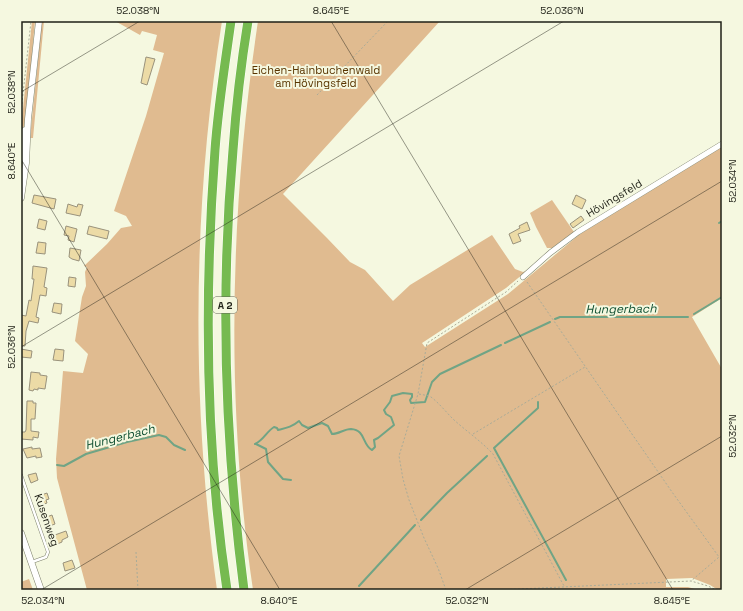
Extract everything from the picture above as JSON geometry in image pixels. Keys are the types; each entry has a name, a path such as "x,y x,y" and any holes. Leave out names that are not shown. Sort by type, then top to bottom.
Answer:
{"highway":[{"name":"A 2","path":"227,590 213,466 208,361 208,289 215,148 231,21"},
{"name":"A 2","path":"244,590 235,525 230,467 227,420 225,322 229,189 237,103 248,21"}],"street":[{"path":"21,198 26,164 28,118 39,21"},
{"path":"21,159 23,139 28,118"},
{"name":"Hövingsfeld","path":"523,277 550,253 578,232 722,144"},
{"path":"21,171 22,187"},
{"path":"21,533 41,590"}],"lane":[{"name":"Kusenweg","path":"21,475 48,552 46,557 32,562"}],"path":[{"path":"21,112 30,21"},
{"path":"317,95 388,21"},
{"path":"446,590 409,500 399,456 418,394 427,343 506,292 523,277 719,557 691,581"},
{"path":"473,435 585,366"},
{"path":"418,394 427,395 432,398 454,420 493,454 564,586"},
{"path":"136,552 138,590"},
{"path":"498,590 691,581 716,590"}],"green space":[{"path":"32,21 35,21 26,121 23,128 21,128"},
{"path":"42,21 44,21 33,138 30,138"},
{"path":"115,21 222,21 212,92 205,163 200,234 198,306 199,377 203,448 217,590 87,590 57,478 56,459 63,371 83,373 88,354 75,341 82,297 86,286 85,272 87,267 84,266 121,228 132,226 126,216 114,211 146,116 164,53 153,50 157,35 142,31 140,35"},
{"name":"Eichen-Hainbuchenwald am Hövingsfeld","path":"258,21 440,21 283,194 350,262 365,270 393,301 410,285 492,235 515,269 523,272 528,270 506,288 422,343 425,347 508,294 580,234 722,147 722,298 692,317 722,369 722,590 718,590 692,578 666,579 666,587 688,587 698,590 253,590 244,519 238,448 234,305 241,163"},
{"path":"552,200 574,232 552,248 547,248 530,213"},
{"path":"29,579 33,590 21,590 21,582"}],"building":[{"path":"146,57 155,59 147,85 141,83"},
{"path":"34,195 56,199 54,209 32,203"},
{"path":"576,195 586,200 582,209 572,204"},
{"path":"68,204 77,207 78,204 83,205 80,216 66,213"},
{"path":"581,216 584,220 573,228 570,224"},
{"path":"39,219 47,221 45,230 37,228"},
{"path":"527,222 530,230 518,234 521,241 513,244 509,234"},
{"path":"66,226 77,229 74,242 68,240 69,236 64,235"},
{"path":"89,226 109,231 107,239 87,234"},
{"path":"38,242 46,243 45,254 36,253"},
{"path":"70,248 81,250 79,261 69,257"},
{"path":"33,266 47,268 44,287 47,288 46,296 40,295 36,317 39,318 38,323 29,321 26,331 25,346 21,346 21,315 26,316 29,300 31,301 34,279 32,279"},
{"path":"69,277 76,278 75,287 68,286"},
{"path":"54,303 62,304 61,314 52,312"},
{"path":"21,349 32,351 31,358 21,357"},
{"path":"55,349 64,350 63,361 53,360"},
{"path":"31,372 40,373 40,375 47,376 45,389 38,388 38,390 29,390"},
{"path":"27,401 33,401 33,403 36,403 35,419 31,419 31,431 39,432 38,438 33,437 33,440 21,439 22,432 25,432 26,430"},
{"path":"32,447 32,449 40,448 42,457 36,458 36,456 27,458 23,449"},
{"path":"36,473 38,480 31,483 28,475"},
{"path":"47,493 49,499 46,500 47,503 39,506 36,497"},
{"path":"52,515 55,524 47,527 44,518"},
{"path":"66,531 68,537 55,545 52,536"},
{"path":"72,560 75,568 65,571 63,563"}],"waterway":[{"name":"Hungerbach","path":"694,314 722,297"},
{"name":"Hungerbach","path":"555,319 560,317 688,317"},
{"name":"Hungerbach","path":"505,343 550,322"},
{"name":"Hungerbach","path":"255,444 274,427 278,430 291,426 299,421 302,425 308,428 322,423 328,426 332,434 348,429 356,430 362,435 367,445 372,450 375,447 374,440 394,425 391,417 386,414 384,410 390,402 392,396 403,393 412,394 410,400 411,403 425,402 432,382 440,374 501,345"},
{"path":"538,402 538,408 494,448 566,580"},
{"name":"Hungerbach","path":"57,465 64,466 86,454 127,442 159,435 166,437 174,445 185,450"},
{"path":"256,444 266,449 268,462 283,479 291,480"},
{"path":"421,520 447,493 487,456"},
{"path":"359,586 415,525"},
{"path":"602,590 610,590"}]}
